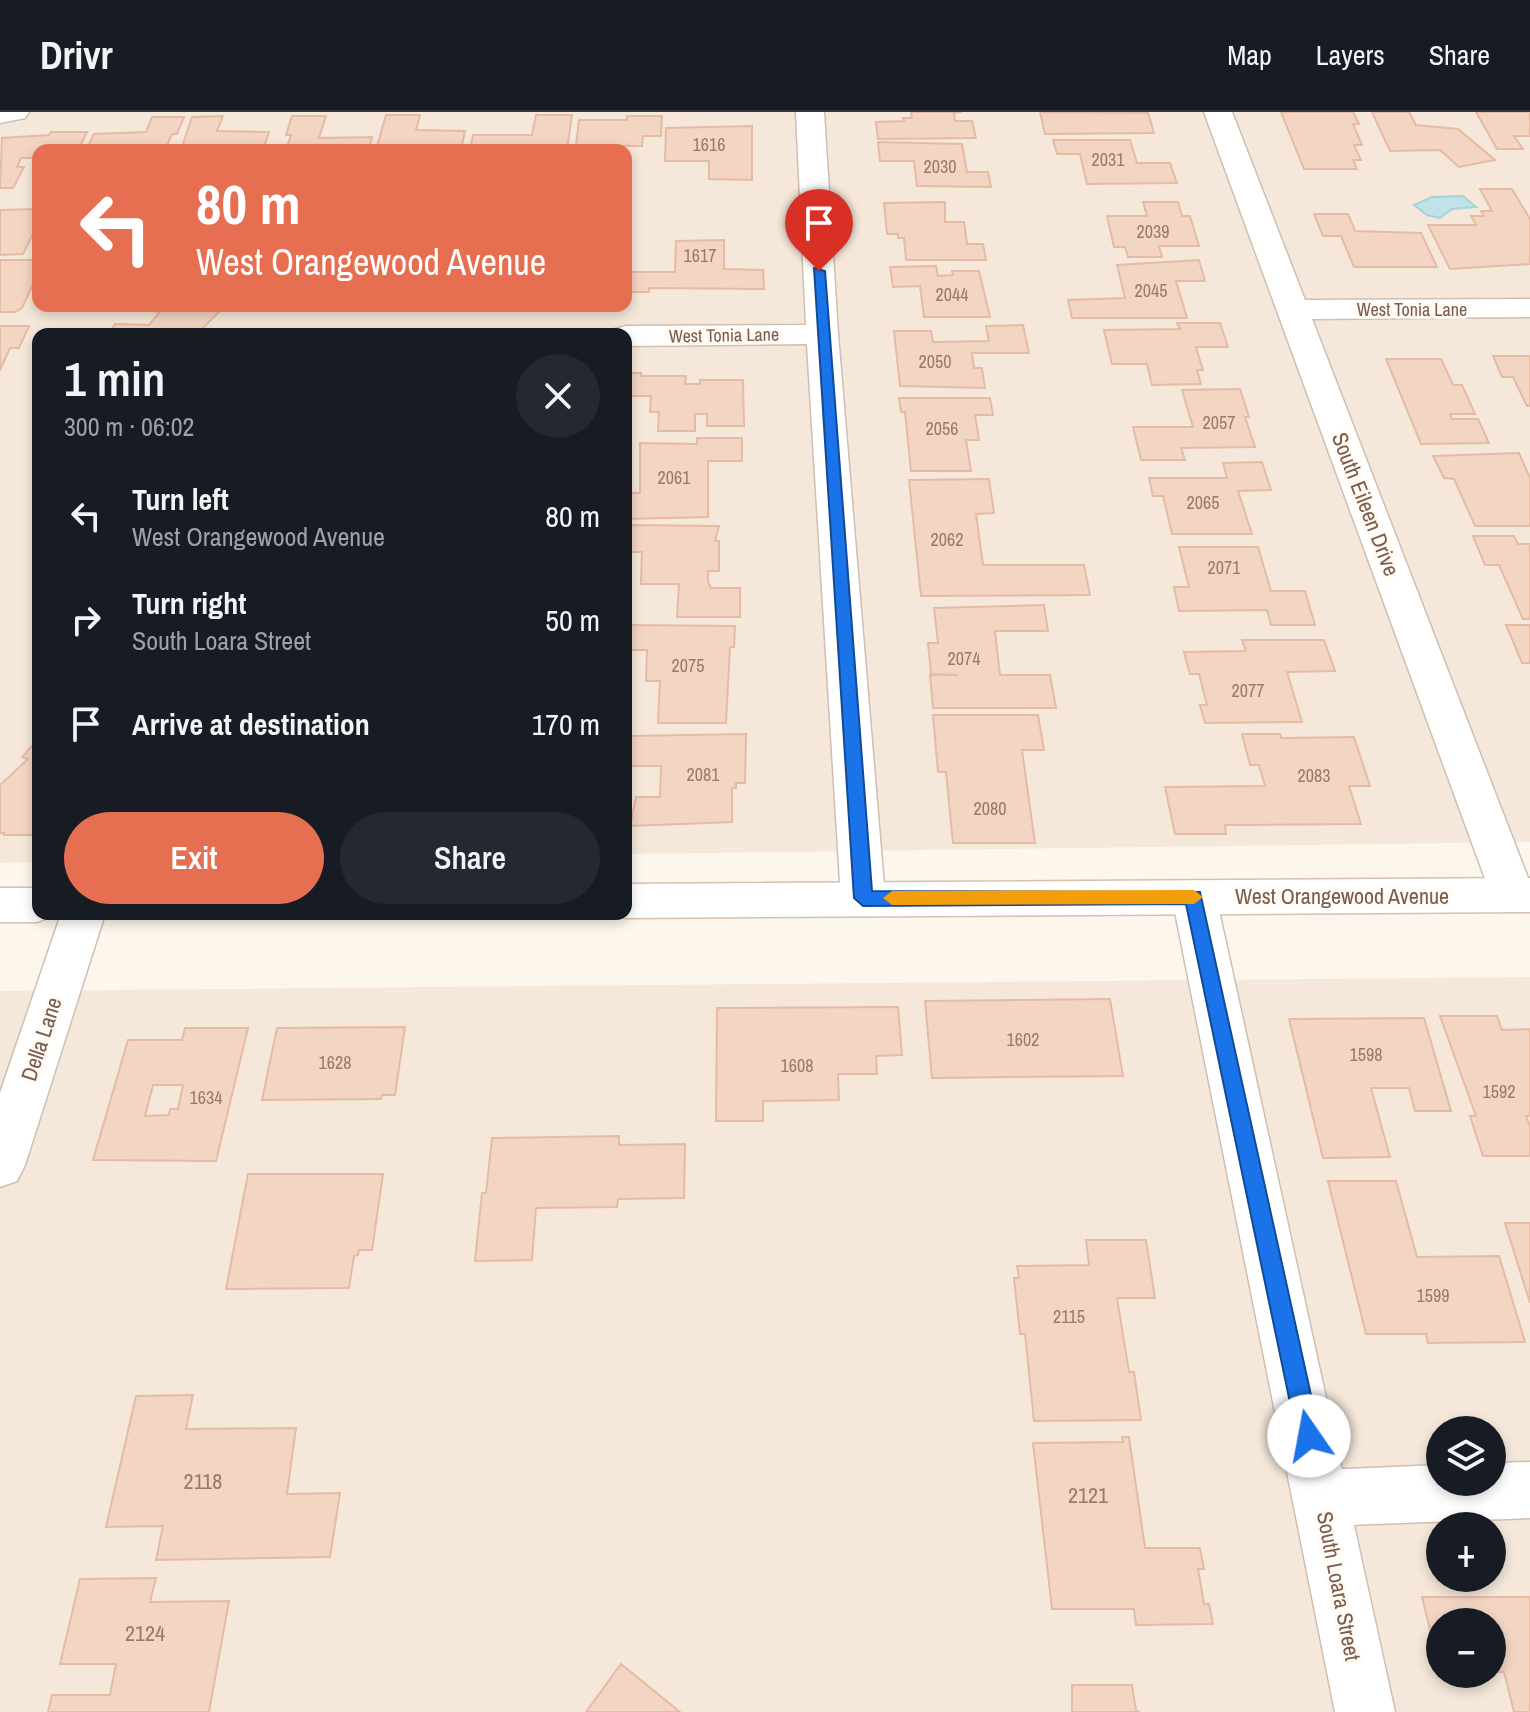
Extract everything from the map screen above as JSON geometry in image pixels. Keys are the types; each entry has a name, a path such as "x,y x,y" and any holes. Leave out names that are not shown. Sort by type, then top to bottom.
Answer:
{"street":[{"path":"0,115 15,112"},
{"path":"810,112 822,334 863,898"},
{"name":"South Eileen Drive","path":"1218,112 1522,895"},
{"name":"West Tonia Lane","path":"1293,310 1530,308"},
{"name":"West Tonia Lane","path":"632,336 822,334"},
{"name":"West Orangewood Avenue","path":"632,901 1522,895"},
{"name":"South Loara Street","path":"1194,897 1365,1712"},
{"path":"0,905 32,905"},
{"name":"Della Lane","path":"0,1165 81,920"},
{"path":"1322,1498 1530,1490"}],"shaded area":[{"path":"0,112 1530,112 1530,842 632,854 632,328 32,328 32,862 0,863"},
{"path":"1530,977 1530,1712 0,1712 0,991"}],"water":[{"path":"1463,196 1476,207 1452,209 1440,218 1427,215 1414,205 1432,197"}],"building":[{"path":"911,112 962,112 954,113 955,121 972,121 976,138 878,139 876,122 904,121 903,118 912,118"},
{"path":"1040,112 1148,113 1154,133 1045,134"},
{"path":"1281,112 1353,112 1359,124 1353,124 1362,145 1354,145 1361,160 1353,160 1357,169 1304,169"},
{"path":"1372,112 1409,112 1416,125 1458,129 1495,160 1459,167 1440,150 1390,151"},
{"path":"1476,112 1530,112 1530,136 1514,136 1523,149 1497,149"},
{"path":"386,115 420,115 416,130 465,131 462,144 378,144"},
{"path":"536,115 572,115 568,144 471,144 473,135 532,135"},
{"path":"223,116 217,131 269,132 265,144 183,144 192,117"},
{"path":"292,116 326,116 319,138 372,137 370,144 288,144 291,135 286,135"},
{"path":"627,116 662,116 661,136 643,136 642,146 576,144 579,120 627,120"},
{"path":"152,117 184,117 177,134 172,134 168,144 89,144 94,134 146,132"},
{"path":"752,126 752,180 709,179 709,161 665,161 666,128"},
{"path":"51,132 87,132 81,144 32,144 32,158 21,158 17,167 24,167 13,188 0,188 2,138 49,135"},
{"path":"1053,140 1130,140 1137,163 1170,163 1177,183 1087,184 1080,154 1057,154"},
{"path":"878,142 962,144 967,172 988,172 991,187 917,186 914,161 880,161"},
{"path":"1480,189 1512,189 1530,219 1530,264 1450,269 1428,225 1476,225 1471,216 1484,216 1481,211 1492,211"},
{"path":"945,202 945,222 964,222 967,244 983,244 986,260 906,260 904,238 898,238 898,234 887,234 884,203"},
{"path":"1143,202 1178,202 1182,216 1190,216 1199,246 1159,246 1162,257 1128,257 1125,247 1114,247 1107,216 1147,216"},
{"path":"32,209 32,236 23,254 0,255 0,210"},
{"path":"1314,214 1348,214 1355,231 1421,233 1437,267 1354,267 1341,236 1323,236"},
{"path":"724,240 724,269 763,270 764,289 649,288 649,292 632,292 632,272 675,272 676,241"},
{"path":"0,260 32,260 32,287 22,308 15,312 0,312"},
{"path":"1199,260 1205,281 1176,281 1187,318 1072,318 1068,300 1125,298 1117,265"},
{"path":"936,266 938,276 953,275 952,271 979,271 990,317 924,317 920,286 893,287 890,267"},
{"path":"160,312 219,312 203,328 113,328 115,324 149,325"},
{"path":"1177,323 1220,323 1228,347 1196,347 1203,370 1197,370 1201,384 1152,385 1147,364 1112,364 1104,330 1180,329"},
{"path":"1023,325 1029,353 972,353 974,368 982,368 985,388 900,386 894,331 931,331 933,342 989,341 986,326"},
{"path":"0,326 29,326 19,348 10,348 0,370"},
{"path":"1493,356 1530,356 1530,406 1527,406 1513,377 1502,377"},
{"path":"1386,359 1441,359 1453,385 1462,385 1475,414 1450,414 1452,419 1478,419 1489,443 1421,444"},
{"path":"632,373 641,373 641,376 686,376 685,384 700,384 700,380 743,380 744,426 707,426 707,414 695,414 695,431 658,431 659,412 650,412 651,396 632,396"},
{"path":"1240,389 1255,447 1181,448 1185,460 1141,460 1133,427 1193,427 1182,390"},
{"path":"899,398 990,398 993,415 975,415 979,440 966,440 971,471 911,471 905,412 901,412"},
{"path":"697,438 742,438 742,461 708,461 708,517 632,519 632,493 640,493 640,443 697,444"},
{"path":"1519,453 1530,478 1530,526 1475,526 1454,479 1444,478 1433,456"},
{"path":"1262,462 1271,490 1238,491 1252,534 1172,534 1163,496 1153,496 1149,478 1227,478 1223,463"},
{"path":"989,479 994,513 976,514 983,565 1084,565 1090,595 921,596 909,480"},
{"path":"632,525 719,526 715,541 719,541 719,571 708,571 708,582 711,588 740,588 740,617 677,617 679,584 641,584 642,552 632,552"},
{"path":"1473,536 1514,536 1518,544 1530,544 1530,619 1523,619 1499,565 1485,565"},
{"path":"1179,547 1258,547 1271,591 1305,591 1315,625 1271,625 1267,610 1179,611 1174,587 1189,587"},
{"path":"1044,605 1048,631 995,631 1000,675 1050,675 1056,708 933,708 930,675 958,675 931,674 928,643 938,643 934,608"},
{"path":"632,625 735,626 734,647 730,647 726,723 658,723 660,681 646,681 647,650 632,650"},
{"path":"1506,625 1530,625 1530,663 1522,663"},
{"path":"1242,640 1324,640 1335,671 1287,672 1302,722 1205,723 1200,705 1207,705 1199,674 1190,674 1184,652 1246,651"},
{"path":"933,715 1038,715 1044,750 1022,750 1035,843 953,843 946,772 938,772"},
{"path":"746,734 745,783 736,783 736,788 732,788 732,822 632,826 636,797 660,797 661,766 632,766 632,736"},
{"path":"1242,734 1280,734 1281,738 1354,737 1370,786 1349,786 1361,824 1225,825 1226,834 1175,834 1165,787 1265,786 1259,765 1250,765"},
{"path":"32,746 32,835 4,835 0,833 0,785 28,759 22,757"},
{"path":"1110,999 1123,1076 932,1078 925,1001"},
{"path":"898,1007 902,1055 876,1056 877,1074 838,1074 839,1100 763,1101 763,1121 716,1121 717,1008"},
{"path":"1440,1016 1497,1016 1502,1030 1530,1029 1530,1116 1526,1116 1530,1126 1530,1156 1483,1156 1470,1116 1476,1116"},
{"path":"1424,1018 1451,1111 1415,1111 1409,1088 1371,1088 1390,1157 1323,1158 1289,1019"},
{"path":"405,1027 395,1095 382,1095 381,1099 262,1100 277,1028"},
{"path":"185,1028 248,1028 216,1161 93,1160 128,1040 182,1040","holes":["153,1085 183,1085 178,1109 170,1109 169,1115 145,1116"]},
{"path":"619,1136 619,1145 685,1144 684,1198 618,1199 617,1207 536,1208 532,1260 475,1261 492,1138"},
{"path":"248,1174 383,1174 372,1250 359,1250 358,1255 354,1256 349,1288 226,1289"},
{"path":"1328,1181 1396,1181 1417,1257 1499,1256 1525,1342 1428,1343 1426,1334 1366,1334"},
{"path":"1505,1223 1530,1223 1530,1303"},
{"path":"1086,1240 1146,1240 1155,1298 1117,1298 1129,1372 1134,1372 1141,1420 1034,1421 1025,1334 1020,1334 1014,1278 1019,1278 1017,1266 1089,1265"},
{"path":"193,1395 186,1429 296,1428 287,1494 340,1493 330,1557 156,1560 163,1526 106,1527 136,1396"},
{"path":"1122,1437 1129,1437 1145,1548 1200,1548 1204,1569 1198,1569 1204,1604 1209,1604 1213,1624 1136,1625 1134,1609 1052,1609 1033,1443 1123,1442"},
{"path":"156,1578 150,1602 229,1601 209,1712 48,1712 52,1695 110,1695 116,1664 60,1664 80,1579"},
{"path":"1422,1597 1530,1597 1530,1712 1514,1712 1506,1680 1506,1608 1426,1608 1426,1613"},
{"path":"621,1664 680,1712 586,1712"},
{"path":"1072,1685 1132,1685 1136,1711 1140,1712 1072,1712"}],"slow traffic":[{"path":"892,898 1194,897"}],"route":[{"path":"819,271 863,898 1194,897 1309,1436"}]}
